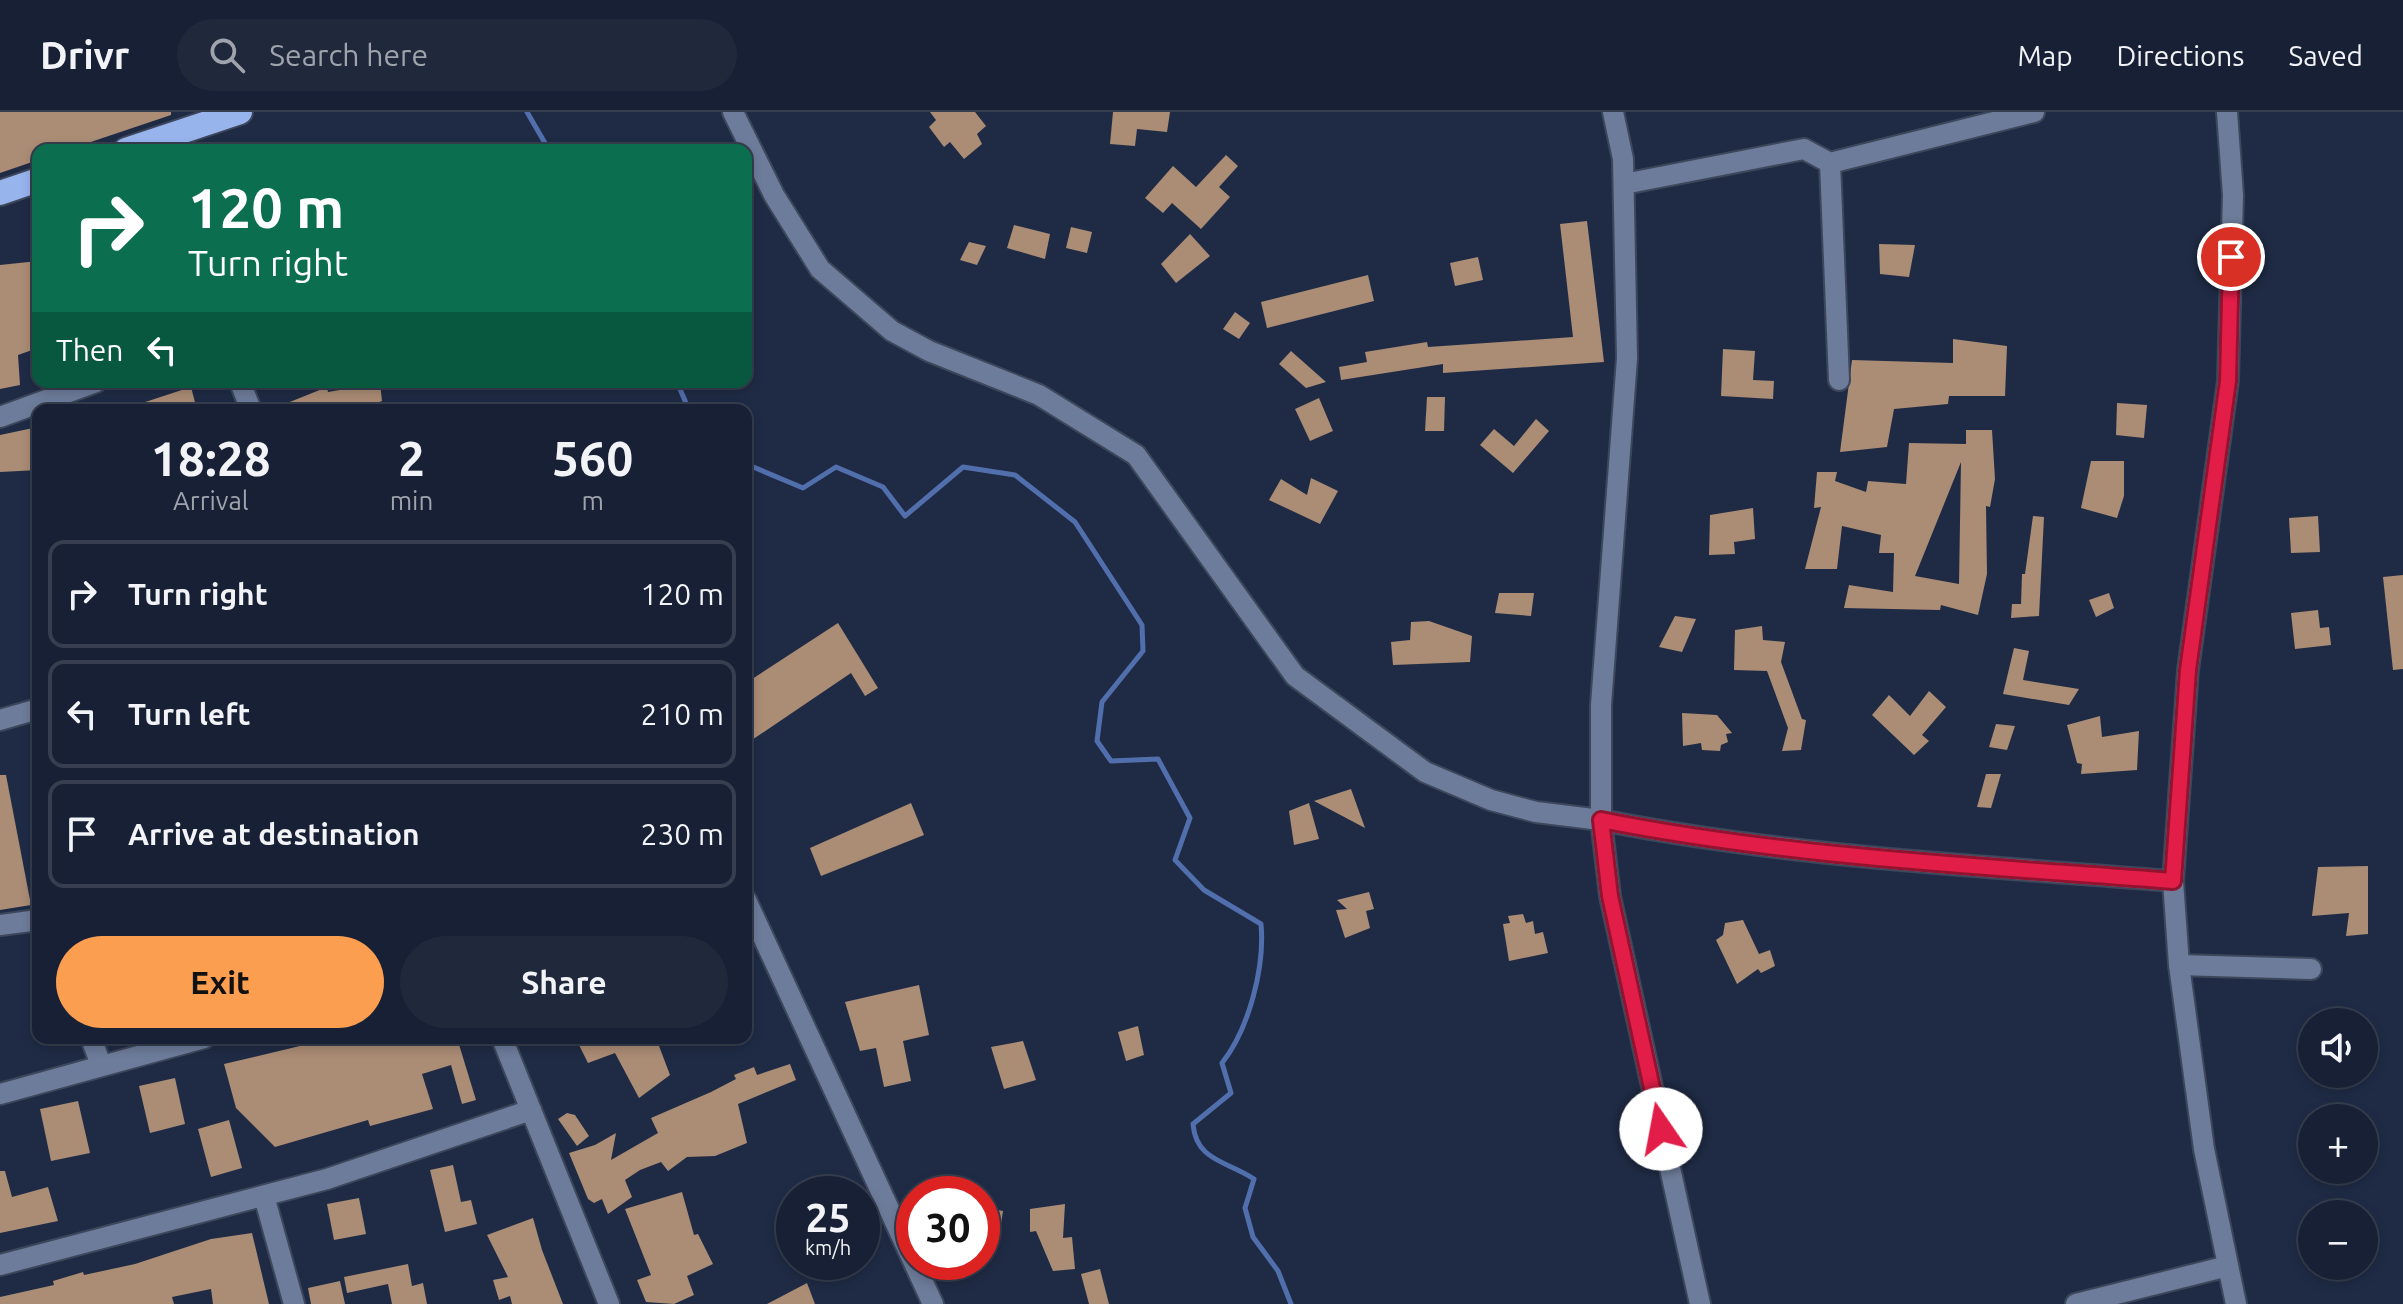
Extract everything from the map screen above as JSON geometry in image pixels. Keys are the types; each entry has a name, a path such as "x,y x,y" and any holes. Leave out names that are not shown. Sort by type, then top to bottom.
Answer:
{"highway":[{"path":"148,144 240,112"},
{"path":"0,193 32,182"}],"street":[{"path":"733,112 749,144"},
{"path":"1613,112 1623,159 1627,358 1601,705 1601,820 1610,896 1700,1304"},
{"path":"1624,184 1804,149 1830,163 2034,112"},
{"path":"2227,112 2233,195 2228,381 2188,670 2173,881 2179,965 2204,1149 2236,1304"},
{"path":"752,150 774,195 820,269 892,331 929,351 1039,395 1136,455 1295,676 1425,772 1491,800 1536,812 1701,838 2173,881"},
{"path":"1830,163 1839,380"},
{"path":"36,404 80,388"},
{"path":"0,417 32,405"},
{"path":"0,720 32,711"},
{"path":"752,913 933,1304"},
{"path":"0,925 32,921"},
{"path":"2179,965 2311,969"},
{"path":"93,1044 101,1065"},
{"path":"0,1094 181,1044"},
{"path":"504,1044 609,1304"},
{"path":"0,1265 327,1179 531,1110"},
{"path":"264,1196 294,1304"},
{"path":"2076,1304 2228,1266"}],"building":[{"path":"0,112 171,112 171,115 85,144 32,144 32,162 0,173"},
{"path":"930,112 975,112 986,126 977,134 982,144 964,159 950,142 944,147 929,127 936,120"},
{"path":"1113,112 1170,112 1167,132 1137,129 1135,146 1110,144"},
{"path":"1226,155 1238,166 1219,187 1230,197 1201,229 1172,203 1163,213 1145,198 1173,166 1196,187"},
{"path":"1587,221 1604,362 1443,373 1443,364 1341,380 1339,367 1367,362 1365,352 1427,342 1428,347 1573,337 1560,224"},
{"path":"1014,225 1050,234 1045,259 1007,248"},
{"path":"1071,227 1092,232 1087,253 1066,248"},
{"path":"1190,234 1210,256 1176,283 1161,264"},
{"path":"969,242 986,246 977,265 960,260"},
{"path":"1879,244 1915,245 1909,277 1880,274"},
{"path":"1478,257 1483,280 1455,286 1450,263"},
{"path":"32,262 32,350 18,355 20,385 0,389 0,265"},
{"path":"1368,275 1374,301 1267,328 1261,302"},
{"path":"1235,312 1250,323 1239,339 1223,329"},
{"path":"1953,339 2007,346 2005,396 1949,396 1948,404 1894,409 1887,447 1840,452 1852,360 1953,363"},
{"path":"1723,349 1755,351 1753,380 1774,381 1773,399 1721,396"},
{"path":"1291,351 1326,382 1306,388 1279,364"},
{"path":"191,388 195,404 139,404"},
{"path":"325,388 328,392 381,388 382,401 374,404 285,404"},
{"path":"1427,397 1445,397 1444,431 1425,431"},
{"path":"1319,398 1333,431 1310,441 1295,409"},
{"path":"2117,403 2147,405 2144,438 2116,435"},
{"path":"1536,419 1549,431 1513,473 1480,445 1494,429 1514,446"},
{"path":"32,428 32,470 0,472 0,435"},
{"path":"1966,430 1992,430 1995,479 1990,507 1986,506 1987,574 1978,615 1941,605 1940,610 1844,608 1849,585 1893,592 1894,553 1879,553 1881,535 1842,526 1837,569 1805,569 1821,507 1814,508 1817,472 1837,472 1835,481 1866,492 1868,481 1906,484 1909,443 1966,444","holes":["1961,462 1959,584 1915,576"]},
{"path":"2091,461 2124,461 2124,496 2117,518 2081,508"},
{"path":"1311,478 1338,491 1320,524 1269,500 1281,479 1307,495"},
{"path":"1753,508 1755,539 1734,542 1735,554 1709,555 1710,515"},
{"path":"2033,516 2044,517 2039,616 2011,618 2012,604 2021,604 2022,574 2025,574"},
{"path":"2318,516 2320,552 2291,553 2289,518"},
{"path":"2403,575 2403,669 2393,670 2383,577"},
{"path":"1499,593 1534,593 1531,616 1495,613"},
{"path":"2109,593 2114,608 2096,617 2089,600"},
{"path":"2318,610 2320,628 2329,627 2331,645 2295,649 2291,613"},
{"path":"1675,616 1696,619 1682,652 1659,647"},
{"path":"1429,621 1472,636 1470,662 1393,665 1391,642 1410,640 1411,622"},
{"path":"838,623 878,688 865,696 851,673 752,740 752,679"},
{"path":"1762,626 1763,640 1785,642 1781,662 1802,719 1806,720 1801,750 1782,751 1788,728 1767,671 1734,670 1735,630"},
{"path":"2014,648 2029,651 2023,680 2079,689 2069,705 2003,694"},
{"path":"1929,691 1946,707 1922,735 1929,741 1914,755 1872,715 1889,695 1910,716"},
{"path":"1682,713 1717,715 1732,733 1726,734 1728,742 1721,745 1720,751 1702,750 1701,743 1683,746"},
{"path":"2100,716 2102,737 2139,731 2137,770 2081,774 2082,764 2077,763 2067,725"},
{"path":"1996,724 2015,726 2007,750 1989,747"},
{"path":"1986,774 2001,774 1991,808 1977,807"},
{"path":"0,775 6,775 31,905 0,910"},
{"path":"1351,789 1365,828 1314,801"},
{"path":"911,803 924,835 821,876 810,848"},
{"path":"1309,803 1319,839 1294,845 1289,811"},
{"path":"2368,866 2368,934 2346,936 2349,913 2312,916 2318,867"},
{"path":"1369,892 1374,909 1366,911 1370,928 1345,938 1336,910 1347,909 1337,900"},
{"path":"1523,914 1526,923 1533,921 1535,934 1543,932 1548,953 1509,961 1503,924 1510,923 1508,916"},
{"path":"1743,920 1759,954 1770,950 1775,966 1761,973 1758,969 1737,984 1716,940 1723,935 1725,923"},
{"path":"919,985 929,1035 903,1041 911,1081 884,1087 876,1048 860,1051 845,1002"},
{"path":"1138,1026 1144,1055 1126,1061 1118,1032"},
{"path":"1023,1041 1036,1080 1004,1089 991,1047"},
{"path":"459,1044 476,1100 462,1104 451,1065 422,1074 433,1109 370,1126 368,1120 275,1147 236,1108 224,1064 304,1045"},
{"path":"658,1044 670,1075 639,1098 615,1053 588,1063 579,1045"},
{"path":"790,1064 796,1080 738,1104 747,1143 715,1156 687,1157 668,1171 661,1162 640,1170 625,1180 632,1197 608,1214 602,1199 594,1203 588,1199 569,1153 595,1145 616,1133 611,1160 658,1133 651,1118 711,1092 736,1079 734,1075 754,1067 757,1075"},
{"path":"175,1078 185,1124 150,1133 139,1086"},
{"path":"78,1101 90,1153 51,1161 40,1109"},
{"path":"567,1113 575,1115 589,1136 577,1146 558,1119"},
{"path":"229,1120 242,1168 211,1177 198,1129"},
{"path":"453,1165 461,1202 471,1200 477,1224 445,1232 430,1170"},
{"path":"0,1171 5,1171 12,1197 48,1187 58,1221 0,1233"},
{"path":"682,1192 694,1235 698,1234 713,1264 687,1276 694,1295 674,1304 646,1302 637,1280 651,1275 625,1209"},
{"path":"359,1198 366,1234 334,1240 327,1204"},
{"path":"1065,1204 1063,1238 1072,1237 1075,1269 1053,1271 1036,1231 1030,1232 1030,1209"},
{"path":"533,1218 563,1304 512,1304 510,1296 499,1300 493,1280 508,1277 487,1235"},
{"path":"252,1233 269,1304 213,1304 211,1289 172,1297 174,1304 0,1304 0,1297 54,1285 53,1281 83,1272 84,1275 135,1264 211,1239"},
{"path":"408,1264 412,1286 423,1283 427,1304 392,1304 388,1284 347,1293 344,1277"},
{"path":"1100,1269 1109,1304 1089,1304 1081,1274"},
{"path":"340,1281 345,1304 311,1304 308,1288"},
{"path":"807,1283 815,1304 767,1304"}],"waterway":[{"path":"527,112 546,144"},
{"path":"680,388 686,404"},
{"path":"752,467 803,488 836,467 883,487 905,516 963,467 1015,475 1075,522 1142,625 1143,651 1102,702 1097,741 1111,761 1158,759 1190,818 1175,860 1204,890 1261,924 1258,978 1253,997 1240,1033 1222,1063 1231,1093 1193,1124 1195,1136 1206,1153 1254,1179 1245,1208 1253,1237 1278,1271 1291,1304"}],"route":[{"path":"1661,1129 1610,896 1601,820 1686,837 2173,881 2188,670 2228,381 2231,257"}]}
